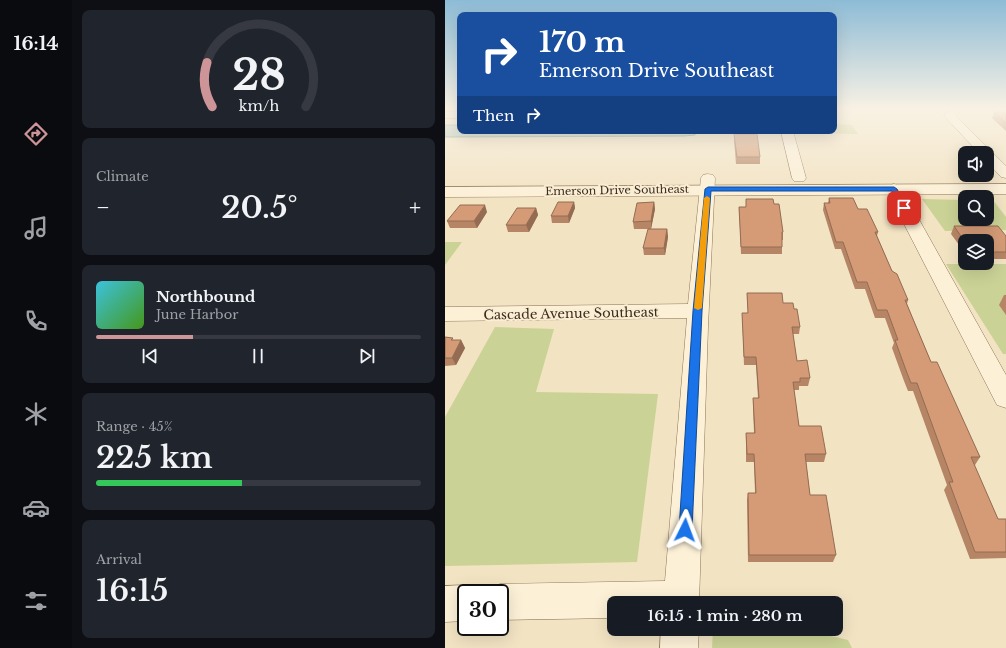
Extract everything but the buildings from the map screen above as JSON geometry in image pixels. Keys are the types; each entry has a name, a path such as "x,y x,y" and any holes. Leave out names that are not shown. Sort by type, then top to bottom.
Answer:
{"street":[{"path":"789,138 799,178"},
{"path":"972,138 979,146"},
{"path":"994,161 1006,174"},
{"name":"Emerson Drive Southeast","path":"445,192 708,184 799,178 1006,178"},
{"name":"Emerson Drive Southeast","path":"445,181 708,184 894,189 1006,189"},
{"path":"682,596 698,311 708,184"},
{"path":"894,189 1006,398"},
{"name":"Cascade Avenue Southeast","path":"445,314 698,311"},
{"path":"509,602 607,607"},
{"path":"445,604 457,603"},
{"path":"679,648 680,636"}],"green space":[{"path":"922,199 958,200 958,226 994,226 994,201 1006,217 1006,230 945,231"},
{"path":"445,242 462,242 445,265"},
{"path":"946,264 958,264 958,270 994,270 994,264 1006,264 1006,354 1003,354"},
{"path":"495,327 554,329 536,392 658,394 637,562 445,566 445,417"},
{"path":"713,636 831,636 848,640 852,648 712,648"}],"slow traffic":[{"path":"698,308 707,198"}],"route":[{"path":"685,530 698,311 708,189 894,189 904,208"}]}
